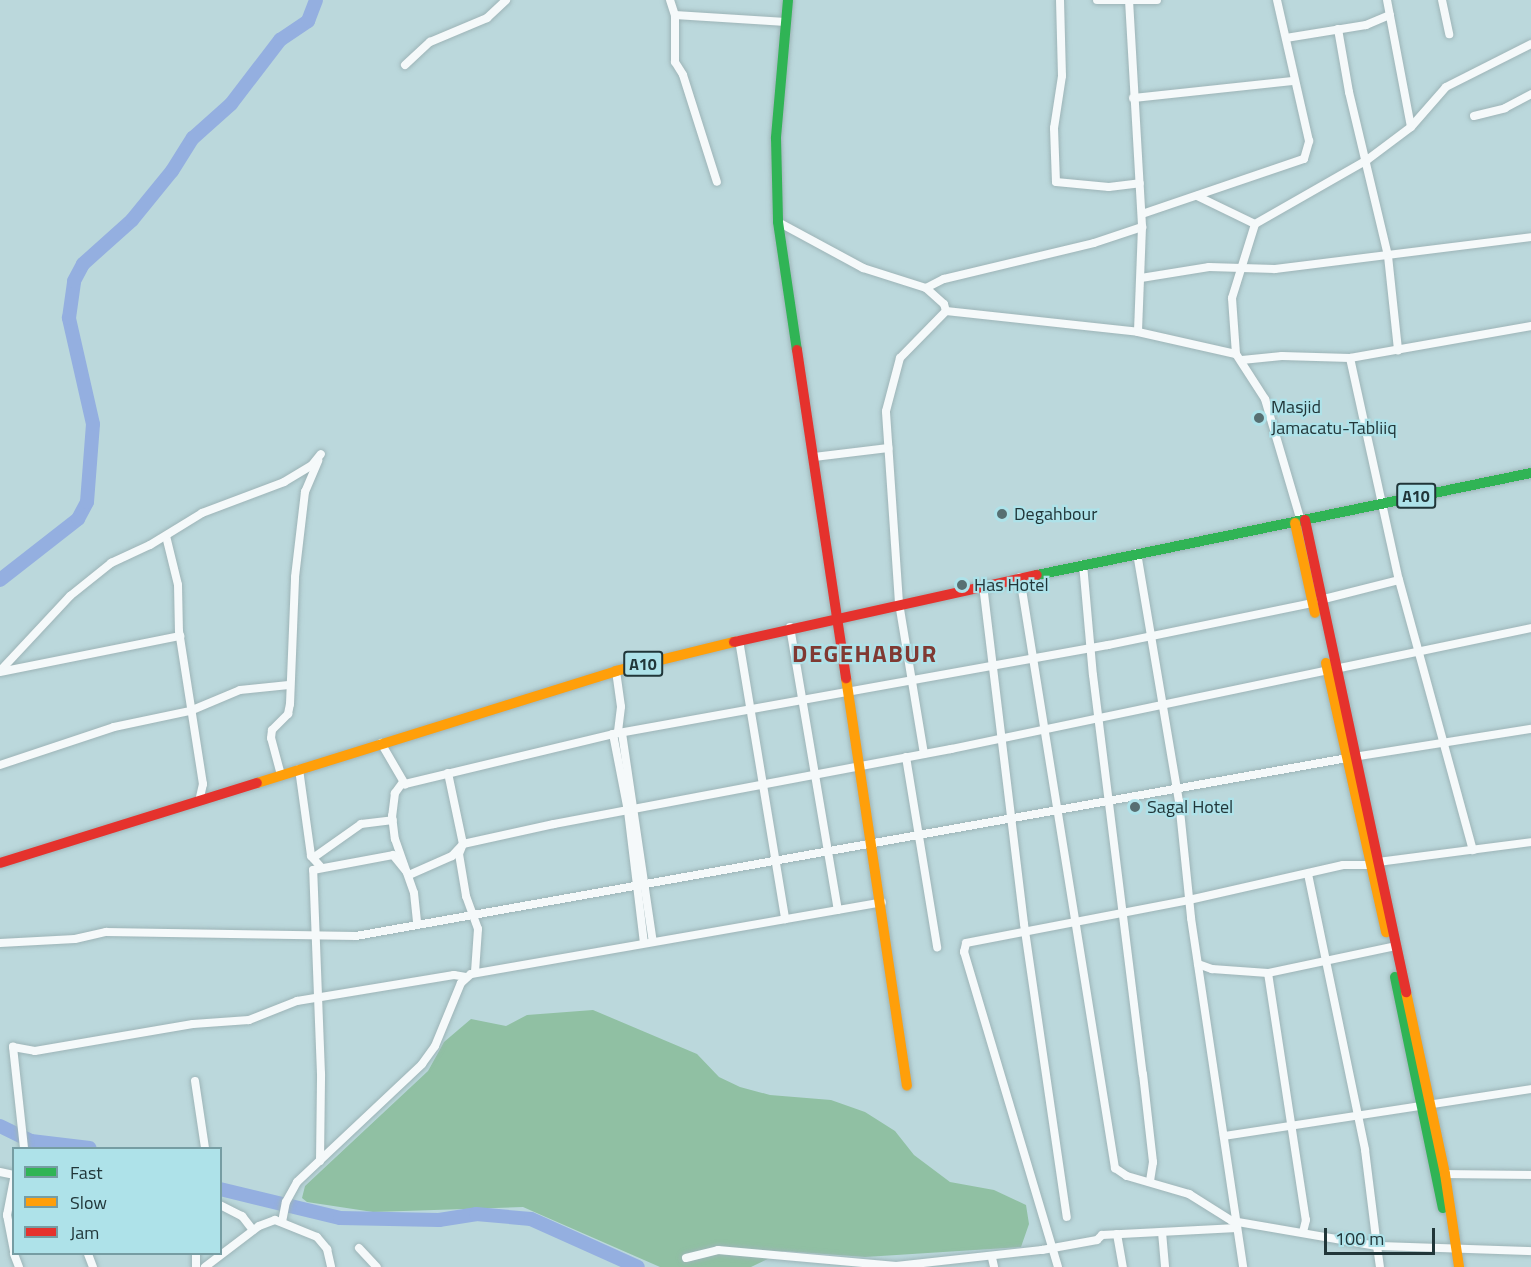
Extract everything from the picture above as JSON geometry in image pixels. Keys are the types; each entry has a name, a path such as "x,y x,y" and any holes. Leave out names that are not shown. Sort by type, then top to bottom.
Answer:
{"main road":[{"path":"788,0 776,138 778,222 882,902 907,1085"},
{"name":"A10","path":"0,863 381,742 616,671 837,616 1531,473"},
{"path":"1301,522 1316,602 1352,758 1426,1108 1457,1267"},
{"path":"1426,1108 1444,1174 1454,1249"}],"street":[{"path":"405,65 430,42 487,18 506,0"},
{"path":"670,0 675,15 675,62 683,75 717,182"},
{"path":"1060,0 1062,76 1054,128 1056,182 1109,187 1140,183"},
{"path":"1097,0 1157,0"},
{"path":"1142,214 1304,159 1309,141 1293,81 1277,0"},
{"path":"1387,0 1411,127"},
{"path":"1442,0 1449,34"},
{"path":"1129,1 1142,214 1138,332"},
{"path":"675,15 786,22"},
{"path":"1286,38 1366,25 1390,15"},
{"path":"1338,30 1348,92 1367,160 1388,256 1398,350"},
{"path":"1301,522 1272,417 1239,357 1232,298 1255,224 1367,160 1411,127 1446,87 1531,44"},
{"path":"1134,98 1293,81"},
{"path":"1474,116 1505,108 1531,94"},
{"path":"1197,196 1255,224"},
{"path":"778,222 863,268 926,288 944,304 946,311"},
{"path":"926,288 944,279 1094,243 1142,227"},
{"path":"1141,278 1209,267 1275,269 1531,237"},
{"path":"924,753 899,603 899,567 886,411 893,373 908,346 946,311 1138,332 1239,357 1350,358 1531,326"},
{"path":"1350,358 1399,580 1442,745 1473,850"},
{"path":"814,456 888,448"},
{"path":"0,672 86,583 111,562 165,536 202,513 284,482 312,465 321,454 305,492 288,714 272,730 271,738 281,775"},
{"path":"165,536 178,585 180,636 203,784 199,801"},
{"path":"1137,554 1153,636 1177,789 1189,900 1243,1267"},
{"path":"1083,564 1090,648 1125,912 1153,1162 1150,1181"},
{"path":"1020,577 1111,1159 1121,1174 1189,1194 1237,1224"},
{"path":"381,742 405,784 618,733 1153,636 1316,602 1399,580"},
{"path":"983,585 995,665 1025,931 1066,1217"},
{"path":"790,627 838,910"},
{"path":"409,874 452,856 463,844 1003,738 1531,628"},
{"path":"0,672 180,636"},
{"path":"740,640 785,919"},
{"path":"616,671 621,707 618,733 619,773 631,810 640,852 653,942"},
{"path":"0,765 114,727 190,711 240,690 289,685"},
{"path":"0,943 75,939 106,932 356,936 474,913 645,887 873,843 1352,758 1531,729"},
{"path":"618,733 628,771 631,810 630,853 644,944"},
{"path":"906,757 937,946"},
{"path":"299,769 313,858 321,867"},
{"path":"619,773 628,771"},
{"path":"448,773 463,844 459,854 466,896 474,913 478,930 475,972"},
{"path":"403,782 395,793 393,820 409,874 417,924"},
{"path":"313,858 361,824 393,820"},
{"path":"1058,1267 964,952 966,943 1189,900 1343,865 1374,864 1531,842"},
{"path":"630,853 640,852"},
{"path":"320,1161 319,998 313,870 393,855 409,874"},
{"path":"1308,874 1358,1118 1380,1267"},
{"path":"282,1222 293,1187 415,1074 435,1046 466,977 475,972 882,902"},
{"path":"1198,964 1212,969 1268,973 1392,947"},
{"path":"1268,973 1306,1220 1303,1232"},
{"path":"24,1147 13,1047 35,1051 193,1024 249,1020 288,1004 454,975 466,977"},
{"path":"195,1081 205,1147"},
{"path":"1224,1136 1426,1108 1531,1089"},
{"path":"1444,1174 1531,1175"},
{"path":"12,1188 7,1215 7,1228 12,1245"},
{"path":"222,1206 242,1216 254,1230"},
{"path":"222,1254 254,1230 275,1220 317,1237 327,1249 331,1267"},
{"path":"686,1258 718,1250 848,1265 926,1265 993,1258 1117,1234 1237,1224 1303,1232 1377,1246 1531,1251"},
{"path":"1162,1232 1165,1267"},
{"path":"1117,1234 1123,1267"},
{"path":"359,1248 377,1267"},
{"path":"205,1267 221,1255"},
{"path":"993,1258 994,1267"}],"green space":[{"path":"593,1010 697,1054 719,1077 740,1087 770,1095 831,1100 865,1112 895,1131 914,1155 950,1182 994,1190 1026,1205 1029,1224 1021,1247 865,1257 784,1251 751,1267 660,1267 523,1207 373,1212 307,1202 302,1198 305,1186 428,1071 444,1042 471,1019 506,1026 527,1015"}],"waterway":[{"path":"0,580 78,519 87,502 93,424 69,318 74,281 83,264 132,220 172,171 193,138 231,104 280,40 308,21 316,0"},
{"path":"0,1126 31,1141 82,1147"},
{"path":"222,1189 340,1218 439,1220 476,1214 531,1219 638,1267"}],"traffic: fast":[{"path":"788,0 776,138 778,222 797,350"},
{"path":"1037,575 1531,473"},
{"path":"1395,977 1443,1208"}],"traffic: slow":[{"path":"1295,523 1315,613"},
{"path":"257,783 616,671 734,642"},
{"path":"1326,663 1386,932"},
{"path":"846,678 907,1085"},
{"path":"1406,992 1445,1174 1459,1267"}],"traffic: jam":[{"path":"797,350 846,678"},
{"path":"1305,520 1406,992"},
{"path":"734,642 1037,575"},
{"path":"0,863 257,783"}],"place":[{"name":"Masjid Jamacatu-Tabliiq","path":"1259,418"},
{"name":"Degahbour","path":"1002,514"},
{"name":"Has Hotel","path":"962,585"},
{"name":"Sagal Hotel","path":"1135,807"}],"district":[{"name":"DEGEHABUR","path":"865,654"}]}
